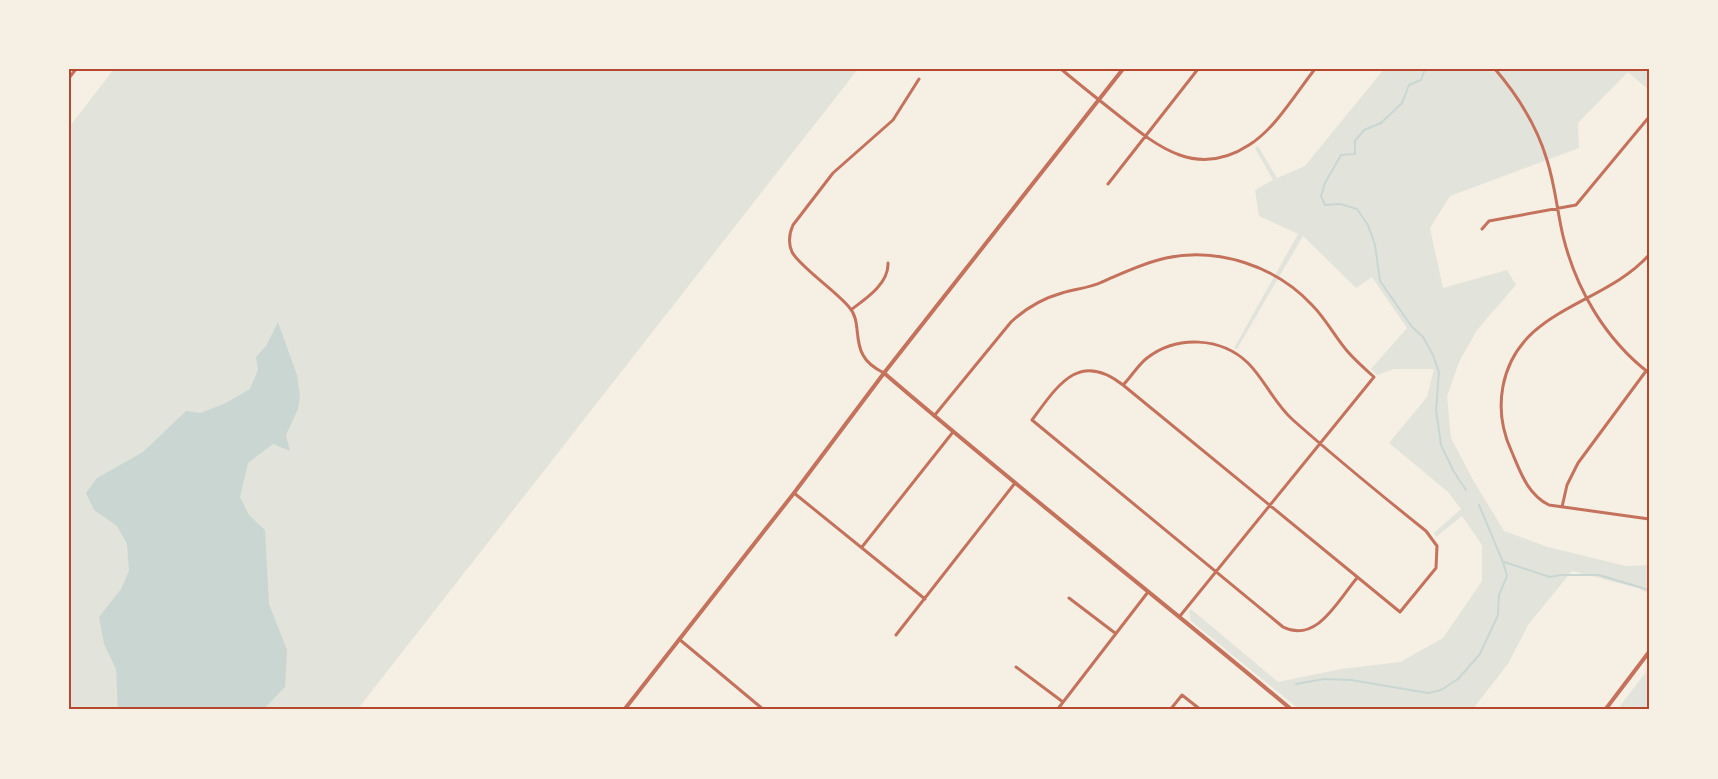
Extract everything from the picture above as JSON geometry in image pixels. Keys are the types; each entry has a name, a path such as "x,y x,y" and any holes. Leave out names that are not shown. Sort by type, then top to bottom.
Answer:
{"street":[{"path":"69,78 76,69"},
{"path":"1061,69 1098,100 1166,150 1182,157 1218,158 1250,145 1263,134 1315,69"},
{"path":"624,710 1123,69"},
{"path":"1108,184 1198,69"},
{"path":"1495,69 1518,97 1539,137 1547,158 1571,264 1586,298 1616,341 1648,371 1578,463 1567,485 1562,507"},
{"path":"918,79 892,120 833,173 793,225 789,233 792,253 852,309 857,322 859,346 863,357 1293,710"},
{"path":"1482,229 1489,221 1576,205 1649,117"},
{"path":"934,416 1011,322 1023,311 1060,294 1099,284 1132,268 1167,258 1200,255 1236,259 1275,276 1294,288 1314,307 1346,351 1374,377 1180,616"},
{"path":"1649,255 1632,271 1552,317 1529,336 1509,366 1502,390 1504,432 1525,481 1536,497 1549,505 1649,519"},
{"path":"852,309 878,287 888,269 888,262"},
{"path":"1123,385 1146,358 1158,351 1190,342 1209,342 1237,355 1248,363 1286,414 1319,444 1426,531 1437,546 1436,568 1400,612 1357,578 1270,505 1123,385 1111,375 1101,371 1077,372 1059,384 1032,420 1283,627 1300,633 1320,624 1357,578"},
{"path":"862,546 953,432"},
{"path":"896,635 1015,483"},
{"path":"794,493 925,599"},
{"path":"1057,710 1149,590"},
{"path":"1069,598 1116,633"},
{"path":"678,639 764,710"},
{"path":"1605,710 1649,652"},
{"path":"1016,668 1063,702"},
{"path":"1170,710 1182,695 1201,710"}],"shaded area":[{"path":"114,69 858,69 357,710 69,710 69,127"},
{"path":"1384,69 1649,69 1649,90 1628,72 1578,123 1579,148 1450,196 1430,228 1443,288 1507,270 1516,285 1477,330 1459,362 1447,396 1451,438 1504,531 1548,547 1626,566 1649,565 1649,594 1638,588 1572,571 1528,625 1508,664 1472,710 1300,710 1191,621 1189,612 1191,609 1278,682 1341,669 1400,662 1443,638 1482,581 1482,545 1462,516 1436,537 1434,533 1461,509 1448,492 1389,443 1427,397 1434,369 1394,369 1377,375 1371,369 1407,328 1372,277 1356,288 1303,236 1237,349 1234,348 1298,234 1259,216 1255,190 1273,180 1255,148 1258,146 1277,178 1305,166"},
{"path":"278,322 297,375 300,397 298,409 286,435 290,451 273,444 248,463 240,497 249,515 265,530 269,604 287,650 285,687 263,710 118,710 116,669 104,644 99,617 121,589 129,571 127,544 117,526 94,510 86,493 97,478 143,452 186,411 200,413 224,404 250,389 258,370 256,357 266,346"},
{"path":"1649,668 1649,710 1617,710"}],"waterway":[{"path":"1425,69 1421,80 1409,85 1402,103 1381,123 1364,130 1355,141 1355,154 1341,155 1325,183 1321,196 1325,205 1340,204 1357,209 1368,225 1375,245 1380,281 1412,327 1423,337 1433,355 1439,372 1436,410 1441,445 1466,490"},
{"path":"1296,684 1324,679 1351,680 1428,693 1441,690 1458,679 1480,654 1498,615 1499,595 1507,576 1479,505"},
{"path":"1504,562 1550,577 1599,575 1649,590"}]}
